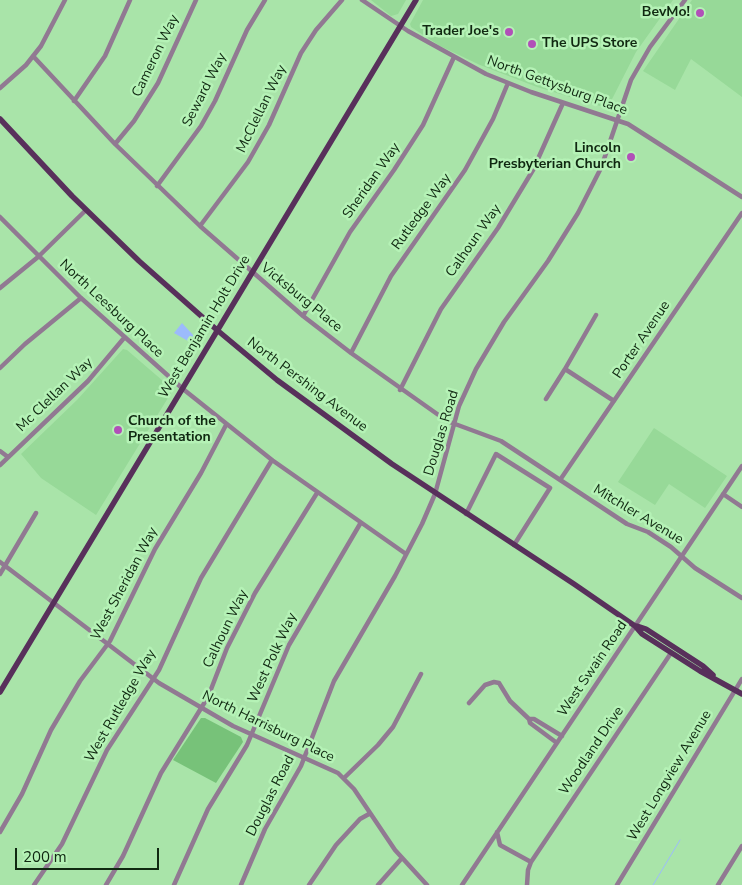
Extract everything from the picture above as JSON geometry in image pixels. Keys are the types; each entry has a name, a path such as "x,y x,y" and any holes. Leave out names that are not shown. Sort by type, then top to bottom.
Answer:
{"main road":[{"name":"West Benjamin Holt Drive","path":"0,692 416,0"},
{"name":"North Pershing Avenue","path":"0,119 86,210 138,261 217,330 332,422 435,494 635,626 642,634 700,671 716,678 742,694"},
{"name":"North Pershing Avenue","path":"635,626 646,629 703,666 716,678"}],"street":[{"path":"0,88 33,56 51,30 65,0"},
{"path":"74,101 106,56 130,0"},
{"name":"Cameron Way","path":"115,144 138,115 158,83 196,0"},
{"name":"Seward Way","path":"157,186 201,126 215,101 246,30 265,0"},
{"name":"McClellan Way","path":"200,226 248,162 269,125 301,53 316,30 342,0"},
{"name":"North Gettysburg Place","path":"362,0 400,26 454,57 508,83 563,103 616,118 742,197"},
{"name":"Douglas Road","path":"241,885 265,829 303,758 334,681 406,554 435,494 454,424 465,392 494,336 548,261 583,204 601,168 625,91 642,60 685,0"},
{"name":"Vicksburg Place","path":"33,56 157,186 252,273 303,316 400,390 454,424 496,439 520,454"},
{"name":"Sheridan Way","path":"303,316 350,232 419,132 454,57"},
{"name":"Rutledge Way","path":"351,353 391,276 465,170 493,119 508,83"},
{"name":"Calhoun Way","path":"400,390 440,309 498,228 528,178 563,103"},
{"path":"0,288 38,257 86,210"},
{"name":"Porter Avenue","path":"560,480 742,213"},
{"name":"North Leesburg Place","path":"0,217 80,298 182,389 272,460 360,524 406,554"},
{"path":"0,368 25,344 80,298"},
{"path":"546,399 596,315"},
{"name":"Mc Clellan Way","path":"0,465 88,381 124,338"},
{"path":"565,369 614,400"},
{"name":"West Sheridan Way","path":"0,832 18,801 47,737 65,704 107,645 154,549 201,473 226,425"},
{"path":"0,451 8,457"},
{"path":"466,514 496,454 550,488 514,545"},
{"name":"Mitchler Avenue","path":"520,454 627,524 648,532 696,568 742,598"},
{"name":"West Rutledge Way","path":"34,885 62,844 107,750 153,679 201,578 272,460"},
{"name":"West Swain Road","path":"462,885 742,466"},
{"name":"Calhoun Way","path":"106,885 123,856 160,773 201,708 238,625 317,493"},
{"path":"723,494 742,507"},
{"path":"0,574 36,513"},
{"name":"West Polk Way","path":"174,885 208,810 252,735 289,646 360,524"},
{"name":"North Harrisburg Place","path":"0,562 153,679 201,708 252,735 338,773 354,788 370,814 402,858 427,885"},
{"name":"Woodland Drive","path":"531,862 671,653"},
{"path":"344,778 378,745 393,727 421,674"},
{"name":"West Longview Avenue","path":"617,885 742,679"},
{"path":"469,703 485,685 494,682 498,683 532,725 557,743"},
{"path":"529,719 534,718 562,736"},
{"path":"309,885 336,845 360,819 370,814"},
{"path":"498,832 500,845 531,862 528,885"},
{"path":"718,885 742,846"},
{"path":"378,885 402,858"}],"shaded area":[{"path":"371,0 406,0 398,14 391,16"},
{"path":"423,0 673,0 636,52 608,107 537,87 480,65 440,46 411,27 410,24"},
{"path":"692,0 742,0 742,97 691,59 675,90 643,71"},
{"path":"123,349 127,350 170,387 171,393 96,515 41,478 21,454 77,400"},
{"path":"654,428 727,476 705,508 669,484 655,505 618,482"},
{"path":"201,718 205,718 241,737 243,742 216,783 173,760"}],"water":[{"path":"182,323 194,336 188,341 174,333"}],"waterway":[{"path":"653,885 680,840"}],"place":[{"name":"BevMo!","path":"700,13"},
{"name":"Trader Joe's","path":"509,32"},
{"name":"The UPS Store","path":"532,44"},
{"name":"Lincoln Presbyterian Church","path":"631,157"},
{"name":"Church of the Presentation","path":"118,430"}]}
